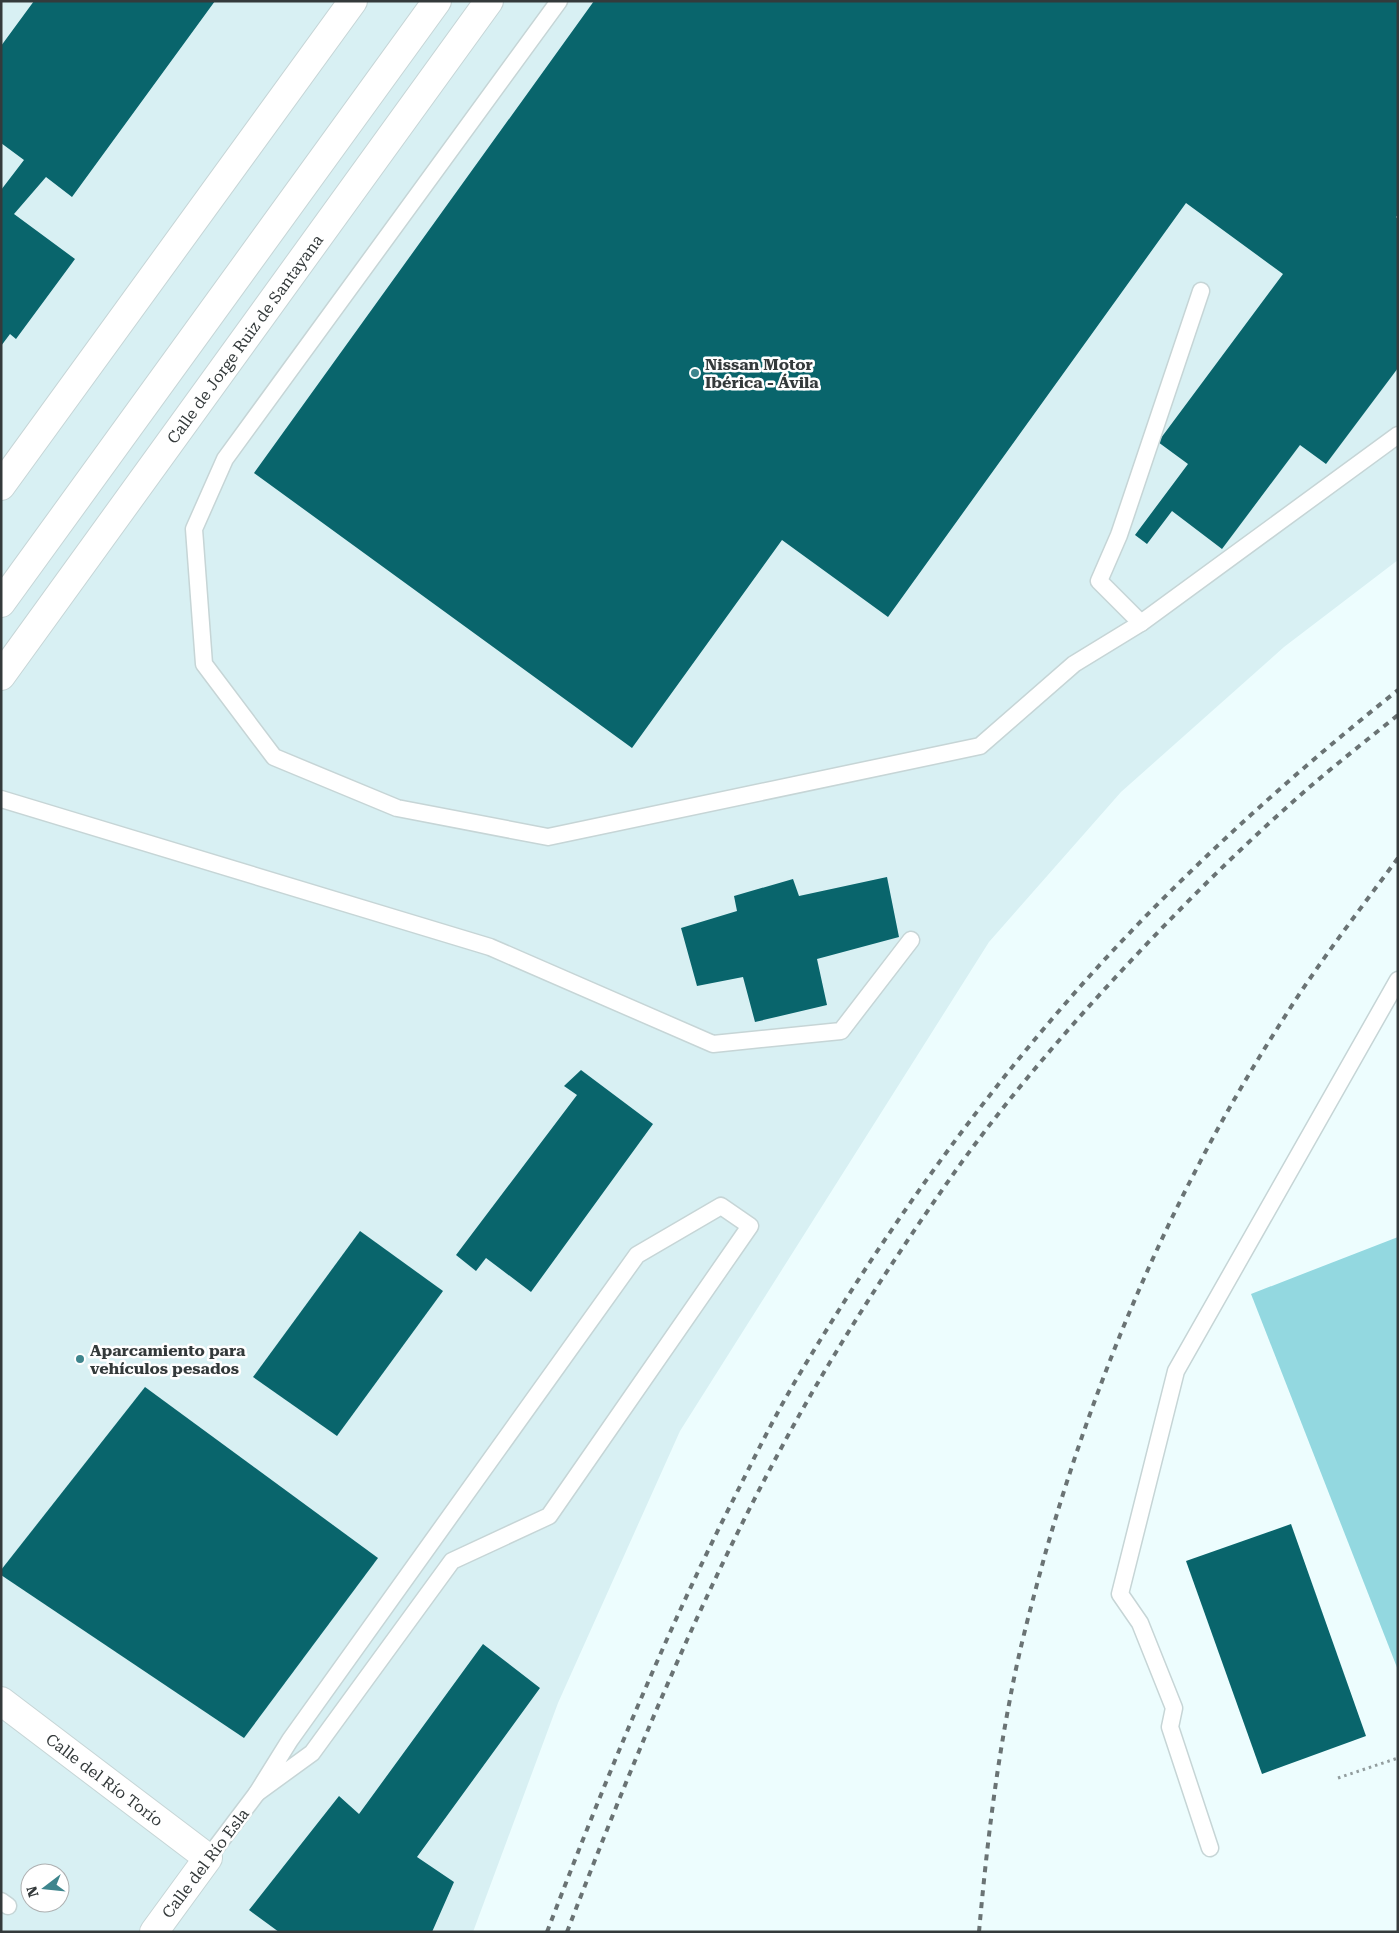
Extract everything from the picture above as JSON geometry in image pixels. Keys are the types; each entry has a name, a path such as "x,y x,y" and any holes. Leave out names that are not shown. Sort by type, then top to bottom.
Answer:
{"main road":[{"path":"1,486 353,1"},
{"path":"1,604 437,1"},
{"name":"Calle de Jorge Ruiz de Santayana","path":"1,676 489,1"},
{"name":"Calle del Río Torío","path":"1,1701 208,1858"},
{"name":"Calle del Río Esla","path":"154,1932 208,1858"}],"lane":[{"path":"559,1 225,459 194,528 204,664 274,757 397,808 548,837 980,746 1074,664 1140,623 1398,435"},
{"path":"1140,623 1099,581 1119,535 1201,291"},
{"path":"1,799 490,948 713,1044 841,1031 911,940"},
{"path":"1210,1848 1170,1727 1174,1708 1140,1623 1120,1594 1176,1371 1398,980"},
{"path":"721,1206 750,1226 549,1516 452,1562 312,1753 257,1794 290,1740 637,1255 721,1206"},
{"name":"Calle del Río Esla","path":"208,1858 257,1794"}],"path":[{"path":"1338,1778 1398,1758"}],"shaded area":[{"path":"1,1 1398,1 1398,560 1284,647 1121,792 989,942 680,1431 558,1703 473,1932 1,1932"},
{"path":"1398,1237 1398,1670 1251,1294"}],"building":[{"path":"34,1 215,1 72,197 46,177 14,214 75,259 16,339 10,334 1,346 1,190 24,160 1,143 1,46"},
{"name":"Nissan Motor Ibérica - Ávila","path":"594,1 1398,1 1398,215 1396,217 1398,219 1398,368 1326,464 1300,445 1222,549 1172,511 1147,544 1135,535 1188,464 1158,442 1283,274 1186,203 888,617 782,540 632,748 254,473"},
{"path":"887,877 899,937 817,959 827,1005 755,1022 743,977 697,986 681,928 737,911 734,896 793,879 799,896"},
{"path":"581,1070 653,1124 531,1292 486,1258 476,1271 456,1255 577,1095 564,1086"},
{"path":"360,1231 443,1291 337,1436 253,1377"},
{"path":"145,1387 378,1558 244,1738 1,1575 1,1570"},
{"path":"1291,1524 1366,1736 1262,1774 1186,1561"},
{"path":"483,1644 540,1688 417,1857 454,1882 432,1932 279,1932 249,1910 339,1796 359,1814"}],"railway":[{"path":"547,1932 631,1722 700,1567 768,1431 796,1380 868,1264 946,1152 988,1098 1074,993 1120,943 1186,876 1254,812 1398,690"},
{"path":"567,1932 646,1733 735,1538 819,1380 917,1226 959,1166 1010,1099 1126,966 1200,889 1278,815 1316,781 1398,715"},
{"path":"979,1932 995,1786 1022,1643 1046,1551 1067,1482 1090,1413 1116,1345 1175,1211 1208,1146 1244,1083 1309,980 1398,858"}],"place":[{"name":"Nissan Motor Ibérica - Ávila","path":"695,373"},
{"name":"Aparcamiento para vehículos pesados","path":"80,1359"}]}
